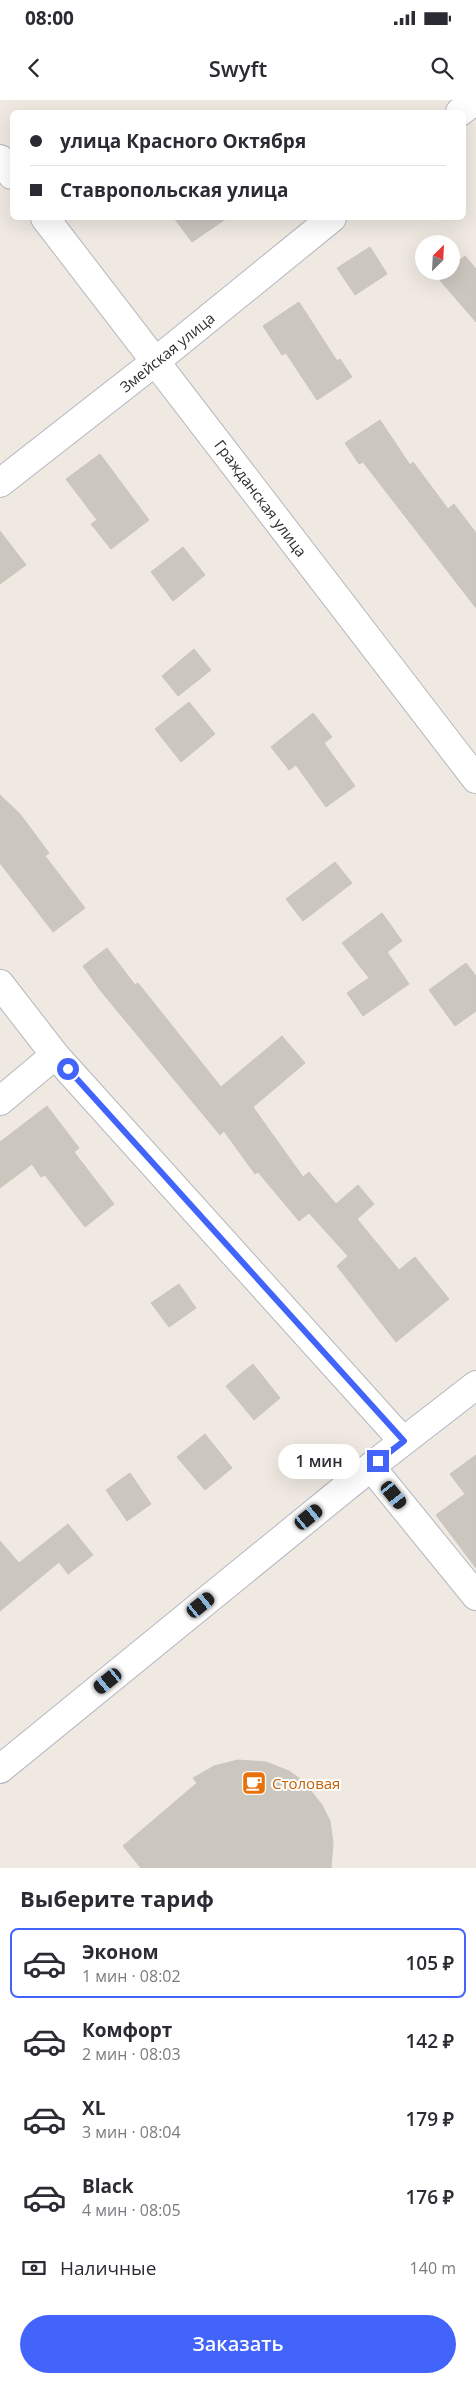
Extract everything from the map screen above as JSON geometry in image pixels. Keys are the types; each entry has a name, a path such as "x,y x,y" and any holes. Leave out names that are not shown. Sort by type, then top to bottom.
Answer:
{"street":[{"path":"462,110 475,100"},
{"path":"0,159 10,172"},
{"name":"Гражданская улица","path":"47,220 476,780"},
{"name":"Змейская улица","path":"0,483 156,361 330,220"},
{"path":"0,984 55,1054 404,1441"},
{"path":"0,1101 55,1054"},
{"path":"0,1769 371,1467 476,1385"},
{"path":"371,1467 476,1596"}],"building":[{"path":"176,220 224,220 192,242"},
{"path":"370,247 387,274 355,295 337,268"},
{"path":"465,256 476,269 476,322 440,280 460,280 460,260"},
{"path":"299,302 337,361 340,359 352,377 317,400 286,353 282,355 263,326"},
{"path":"380,420 410,465 413,462 448,509 454,504 476,533 476,608 363,462 359,464 345,443"},
{"path":"100,454 149,520 111,549 91,524 97,520 66,479"},
{"path":"0,531 26,565 0,584"},
{"path":"183,547 205,575 173,601 151,572"},
{"path":"194,649 211,670 178,696 162,676"},
{"path":"189,702 215,734 181,762 155,729"},
{"path":"313,713 332,737 324,743 355,786 326,807 296,765 289,770 271,747"},
{"path":"0,795 20,814 49,853 45,856 85,908 53,932 0,863"},
{"path":"335,862 352,883 303,921 286,899"},
{"path":"382,913 402,941 387,952 409,984 363,1016 347,993 369,978 342,943"},
{"path":"107,948 135,985 138,983 221,1087 282,1036 305,1063 253,1107 303,1177 309,1172 336,1204 358,1185 374,1204 357,1219 399,1270 415,1257 449,1299 396,1342 337,1266 348,1256 309,1213 299,1221 258,1172 255,1174 224,1131 220,1135 100,990 83,966"},
{"path":"466,963 476,976 476,1011 455,1026 429,990"},
{"path":"47,1106 79,1148 74,1152 114,1204 85,1227 45,1175 41,1177 32,1164 0,1188 0,1142"},
{"path":"179,1284 196,1308 169,1327 151,1303"},
{"path":"253,1364 280,1398 254,1420 226,1386"},
{"path":"205,1434 232,1468 205,1490 177,1457"},
{"path":"476,1455 476,1568 436,1515 465,1494 450,1474"},
{"path":"130,1473 151,1504 127,1521 106,1490"},
{"path":"68,1524 93,1555 68,1574 59,1562 0,1611 0,1541 19,1563"},
{"path":"238,1760 266,1762 289,1771 304,1782 322,1805 330,1821 333,1843 331,1868 141,1868 123,1846 197,1783 193,1778 214,1766"}],"place":[{"name":"Столовая","path":"254,1783"}],"route":[{"path":"68,1069 404,1441 378,1461"}]}
